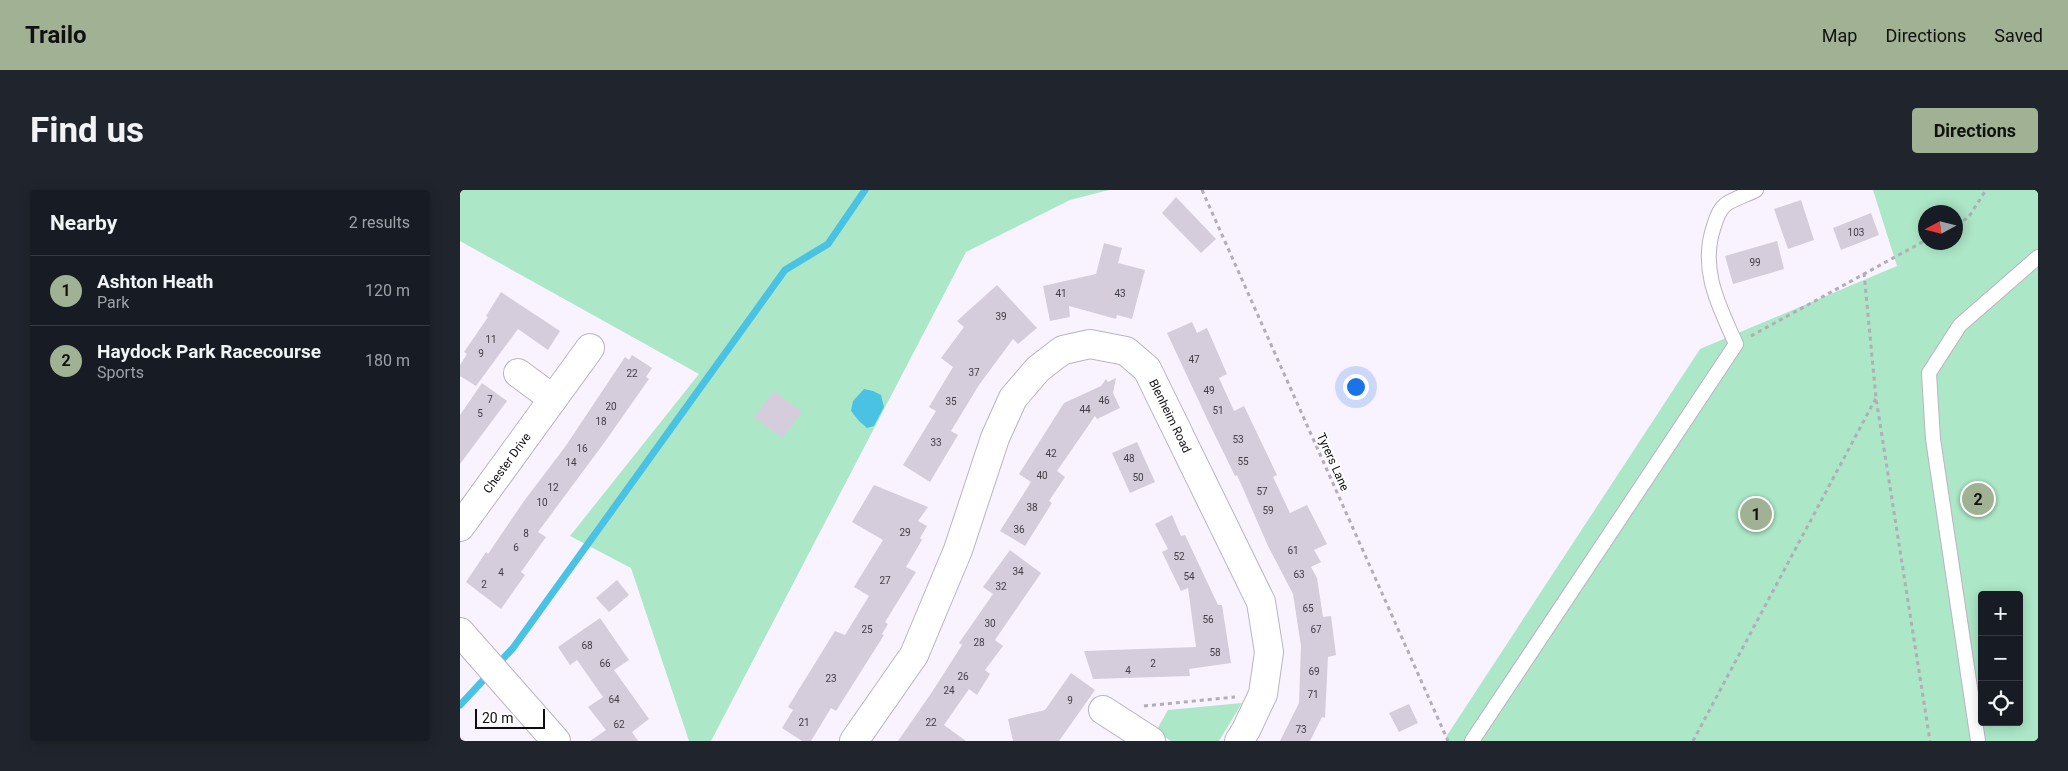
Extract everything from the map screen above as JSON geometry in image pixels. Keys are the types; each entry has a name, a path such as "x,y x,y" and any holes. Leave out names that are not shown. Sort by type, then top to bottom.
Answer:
{"street":[{"name":"Blenheim Road","path":"854,741 914,655 958,550 996,438 1013,398 1038,369 1056,355 1064,350 1090,344 1126,352 1147,369 1261,602 1269,652 1263,694 1239,741"},
{"name":"Chester Drive","path":"460,527 590,348"},
{"path":"518,374 553,398"},
{"path":"460,632 556,741"},
{"path":"1103,710 1151,741"}],"lane":[{"path":"1472,741 1736,344 1710,280 1709,257 1711,235 1718,216 1725,205 1756,190"},
{"path":"1978,741 1932,439 1929,372 1960,324 2038,258"}],"path":[{"name":"Tyrers Lane","path":"1202,190 1448,741"},
{"path":"1979,190 1983,195"},
{"path":"1963,220 1968,218 1986,190"},
{"path":"1736,344 1918,244"},
{"path":"1864,273 1876,398 1930,741"},
{"path":"1693,741 1876,398"},
{"path":"1141,706 1263,694"}],"green space":[{"path":"460,190 1109,190 1070,200 966,252 711,741 689,741 631,568 570,536 699,374 460,241"},
{"path":"1873,190 2038,190 2038,741 1446,741 1446,737 1700,349 1897,266"},
{"path":"1242,703 1219,741 1171,741 1156,731 1168,710"}],"water":[{"path":"864,389 881,395 884,407 874,426 867,428 851,411 853,401"}],"building":[{"path":"1176,197 1216,239 1201,253 1162,213"},
{"path":"1801,200 1814,240 1788,249 1774,209"},
{"path":"1871,213 1879,235 1841,250 1833,228"},
{"path":"1777,241 1784,269 1733,284 1725,256"},
{"path":"1104,243 1122,248 1118,263 1145,270 1132,319 1117,315 1116,319 1069,306 1070,317 1050,321 1043,286 1096,274"},
{"path":"997,285 1037,328 1018,344 1013,339 979,385 951,431 958,435 930,482 903,465 936,411 929,407 953,367 941,358 964,327 957,321"},
{"path":"501,292 560,331 548,350 518,329 476,386 460,376 460,365 467,354 464,352 488,317 486,316"},
{"path":"1192,322 1197,333 1207,328 1227,374 1219,378 1234,411 1244,406 1277,475 1273,477 1290,513 1307,505 1327,544 1314,550 1321,562 1311,567 1317,578 1323,617 1331,616 1336,655 1328,657 1325,718 1322,717 1310,741 1280,741 1299,703 1301,646 1293,594 1268,546 1237,475 1235,476 1167,333"},
{"path":"632,355 652,368 646,377 649,379 538,532 546,537 521,572 525,575 501,609 466,582 486,552 488,554 524,501 565,447 625,357 629,360"},
{"path":"1116,378 1113,393 1120,408 1097,419 1095,416 1057,471 1065,477 1049,501 1052,503 1025,546 1000,531 1031,482 1019,474 1064,403 1101,386 1106,379 1108,382"},
{"path":"482,383 507,401 460,464 460,415"},
{"path":"774,391 802,412 782,438 754,417"},
{"path":"1137,442 1155,482 1130,493 1112,453"},
{"path":"874,485 928,507 918,521 927,526 920,538 922,540 906,567 916,572 885,622 888,624 882,634 884,635 836,711 831,708 811,741 802,741 782,728 793,710 788,707 835,631 845,635 869,596 854,587 883,540 852,522"},
{"path":"1172,515 1181,536 1185,535 1218,605 1222,605 1231,663 1189,669 1190,676 1093,679 1084,651 1196,647 1188,588 1181,591 1162,552 1168,549 1155,524"},
{"path":"1010,550 1041,573 995,640 1003,646 985,670 990,674 977,695 969,689 944,725 966,741 898,741 962,645 959,643 993,594 983,587"},
{"path":"617,580 629,595 609,612 596,598"},
{"path":"600,618 629,660 614,670 649,719 632,732 638,741 590,741 606,730 588,707 603,697 577,660 570,665 558,647"},
{"path":"1071,673 1095,690 1059,741 1013,741 1008,719 1045,710"},
{"path":"1409,704 1418,723 1399,732 1389,713"}],"waterway":[{"path":"497,665 513,648 785,270 828,244 865,190"},
{"path":"460,705 490,673"}],"place":[{"name":"Haydock Park Racecourse","path":"1978,499"},
{"name":"Ashton Heath","path":"1756,514"}]}
